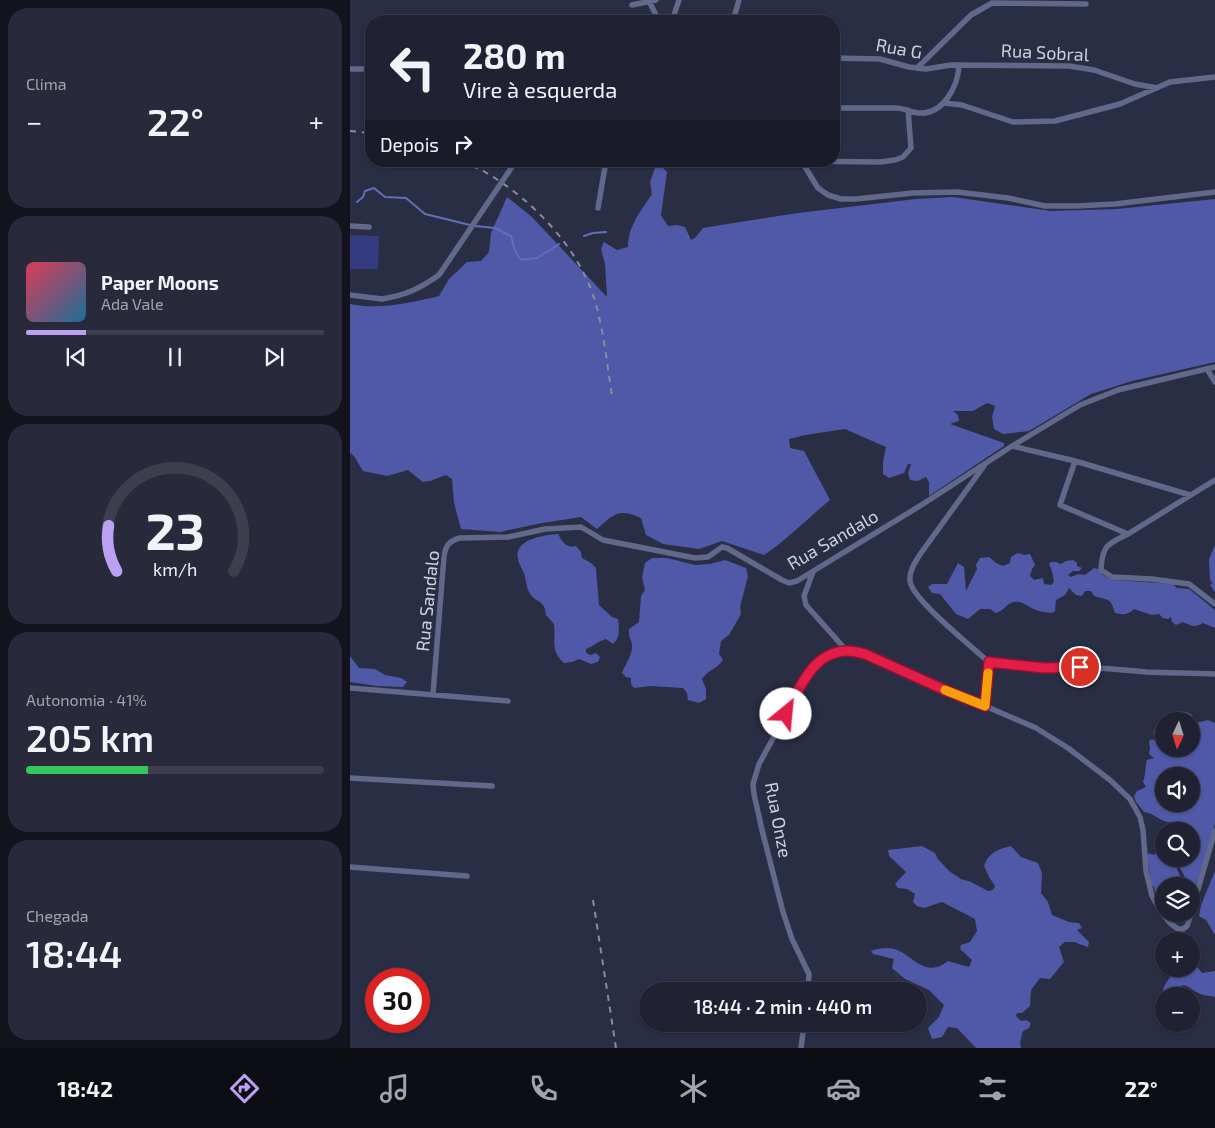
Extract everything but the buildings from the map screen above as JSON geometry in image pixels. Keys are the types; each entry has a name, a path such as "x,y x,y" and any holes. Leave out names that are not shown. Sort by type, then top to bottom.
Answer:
{"street":[{"path":"674,15 679,0"},
{"path":"735,15 739,0"},
{"path":"984,0 992,3 1086,4"},
{"path":"632,5 652,1 656,15"},
{"path":"917,68 971,15 992,3"},
{"name":"Rua G","path":"840,58 880,59 926,69 951,65 959,66"},
{"name":"Rua Sobral","path":"959,66 1025,64 1069,66 1094,70 1135,84 1157,88"},
{"path":"840,108 895,108 918,113 932,111 944,103 951,93 958,78 959,66"},
{"path":"350,69 365,69"},
{"path":"944,103 962,106 1013,122 1055,121 1120,104 1170,82 1215,77"},
{"path":"840,162 880,162 903,157 911,148 908,110"},
{"path":"350,295 382,299 402,296 422,287 439,275 512,167"},
{"path":"598,208 605,167"},
{"path":"805,167 818,188 828,195 841,199 913,193 957,192 1008,198 1045,206 1077,206 1116,204 1215,192"},
{"path":"350,226 369,227"},
{"name":"Rua Sandalo","path":"433,694 444,556 447,545 454,540 460,538 508,537 545,528 581,527 602,540 695,558 708,557 722,547 728,548 789,583 797,581 813,572 1080,405 1096,397 1118,390 1215,367"},
{"path":"1207,369 1215,382"},
{"path":"1012,446 1075,461 1190,495"},
{"path":"1075,461 1060,505 1128,534"},
{"path":"987,463 912,566 910,582 922,601 989,662 1044,668 1080,667 1146,672 1215,674"},
{"path":"1215,480 1128,534 1108,543 1102,558 1101,570 1112,577 1152,578 1189,584 1215,604"},
{"path":"813,572 804,596 806,605 846,650 865,654 1036,728 1068,748 1110,780 1130,799 1140,817 1143,830 1146,871 1155,901"},
{"name":"Rua Onze","path":"809,982 809,974 792,939 783,912 762,830 754,794 754,784 759,764 811,669 819,660 836,652 846,650"},
{"path":"985,706 989,662"},
{"path":"350,688 508,700"},
{"path":"350,778 492,786"},
{"path":"1200,882 1215,830"},
{"path":"350,867 467,876"},
{"path":"1170,922 1175,928 1183,929 1188,922"},
{"path":"801,1048 803,1032"}],"shaded area":[{"path":"662,167 667,172 661,215 668,226 677,225 685,227 691,240 703,228 798,213 916,199 953,197 1051,211 1117,209 1215,199 1215,362 1132,381 1091,394 1029,431 1003,434 994,429 992,417 995,406 987,403 973,411 953,411 958,415 959,421 950,424 1004,443 1004,446 929,496 929,482 926,477 918,481 910,480 908,473 911,464 908,464 904,473 889,478 883,474 886,447 845,429 789,439 790,448 804,451 830,500 764,555 722,541 699,549 663,544 646,535 641,518 627,513 613,516 597,529 581,517 500,532 461,529 454,503 452,479 446,475 423,482 408,470 387,476 363,471 350,453 350,304 384,306 439,296 449,279 467,262 481,261 489,252 491,233 507,197 532,217 607,297 605,264 601,249 604,242 617,250 628,247 633,225 652,194 650,182 655,168"},
{"path":"350,235 379,236 378,269 350,269"},
{"path":"558,534 565,544 576,546 581,552 582,558 596,568 599,605 612,617 618,619 618,635 613,644 606,639 586,649 586,653 591,655 596,653 600,657 598,662 591,664 579,659 564,663 560,659 555,650 554,624 546,615 542,604 529,593 519,561 518,552 525,543 538,537"},
{"path":"1215,545 1215,592 1210,585 1213,583 1210,580 1209,559"},
{"path":"1018,553 1030,554 1035,565 1030,576 1034,580 1043,578 1044,584 1051,585 1054,582 1049,564 1051,562 1061,564 1073,560 1077,563 1077,566 1082,568 1068,575 1071,577 1078,574 1085,575 1094,568 1115,580 1173,584 1177,588 1189,589 1215,610 1215,628 1203,623 1198,626 1188,625 1183,622 1176,625 1172,622 1171,617 1168,619 1163,618 1159,614 1152,615 1134,609 1125,614 1115,613 1109,600 1094,596 1091,591 1085,591 1082,596 1076,595 1069,588 1065,595 1056,600 1055,611 1052,613 1038,611 1023,603 1013,602 996,613 990,609 980,609 968,619 956,614 940,594 932,593 928,587 932,584 947,584 958,563 964,567 966,591 977,569 976,565 980,558 989,557 1003,566 1010,563 1011,557"},
{"path":"652,558 667,558 695,565 725,560 746,568 748,576 740,607 741,614 729,635 721,641 719,654 723,660 702,679 706,689 706,699 699,703 688,700 687,693 683,688 650,686 634,688 631,684 631,678 626,677 622,673 632,649 629,629 639,622 641,596 645,590 642,577 645,563"},
{"path":"350,656 359,668 375,669 385,675 401,678 407,682 403,687 350,682"},
{"path":"1208,720 1215,723 1215,823 1211,842 1199,877 1185,877 1180,867 1200,867 1200,822 1167,822 1144,812 1136,802 1134,796 1137,791 1146,787 1143,782 1147,760 1154,758 1149,754 1149,741 1152,739 1155,740 1155,758 1200,758 1200,722"},
{"path":"922,846 935,853 949,871 961,879 988,891 993,890 995,886 984,866 988,858 994,852 1011,846 1021,857 1038,863 1042,873 1041,893 1048,902 1052,915 1069,922 1079,923 1082,928 1077,930 1089,942 1088,947 1074,942 1065,942 1059,947 1064,962 1050,979 1040,978 1031,990 1030,1006 1022,1013 1017,1013 1016,1016 1021,1021 1026,1020 1031,1023 1029,1028 1023,1031 1020,1043 1021,1048 976,1048 957,1028 948,1027 942,1037 932,1039 928,1028 939,1017 944,1005 927,989 927,982 912,982 905,979 892,968 894,959 873,954 871,951 883,948 893,949 928,968 938,967 948,961 969,967 972,960 960,949 961,945 970,942 977,931 975,919 942,902 924,908 917,906 913,902 915,894 907,889 898,888 895,884 906,872 889,856 888,850"},
{"path":"1149,853 1155,854 1155,867 1177,867 1181,877 1155,877 1155,892 1151,884 1147,855"},
{"path":"1215,871 1215,935 1206,920 1200,917 1201,905"},
{"path":"1200,971 1202,973 1215,971 1215,997 1200,994 1200,987 1182,985 1182,987 1164,987 1170,977 1200,977"}],"waterway":[{"path":"357,202 363,197 365,191 374,188 385,197 406,198 425,214 470,225"},
{"path":"475,226 495,228 511,236 515,251 521,260 537,258 559,244"},
{"path":"584,236 606,232"}],"railway":[{"path":"350,131 365,132"},
{"path":"474,167 503,183 537,211 566,244 578,262 588,281 595,301 605,348 612,396"},
{"path":"593,900 616,1048"}],"slow traffic":[{"path":"945,690 985,706 988,673"}],"route":[{"path":"786,714 803,681 819,660 836,652 846,650 865,654 985,706 989,662 1025,667 1080,667"}]}
